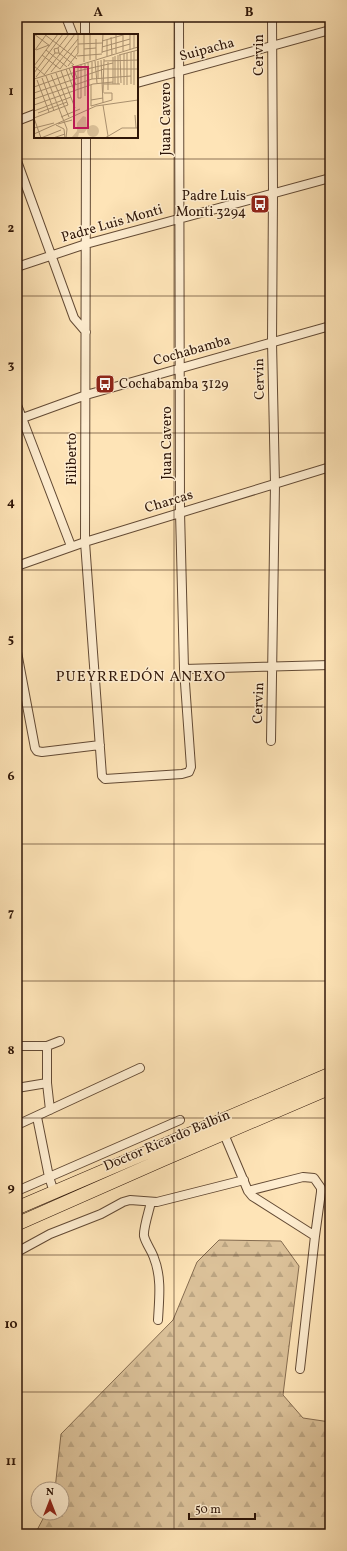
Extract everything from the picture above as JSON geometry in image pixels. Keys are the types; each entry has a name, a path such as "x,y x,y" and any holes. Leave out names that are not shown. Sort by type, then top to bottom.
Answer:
{"main road":[{"name":"Doctor Ricardo Balbín","path":"17,1208 330,1074"},
{"name":"Doctor Ricardo Balbín","path":"17,1224 330,1088"}],"street":[{"path":"66,17 73,34"},
{"path":"85,17 85,34"},
{"name":"Juan Cavero","path":"105,779 182,774 189,772 191,767 184,669 180,512 179,17"},
{"name":"Cervin","path":"271,741 275,484 272,342 272,17"},
{"name":"Suipacha","path":"138,83 330,30"},
{"path":"17,121 34,114"},
{"name":"Filiberto","path":"86,138 85,542 102,776 105,779"},
{"path":"17,161 74,318 86,332"},
{"name":"Padre Luis Monti","path":"17,267 86,244 330,178"},
{"name":"Cochabamba","path":"20,419 86,395 330,326"},
{"path":"17,405 20,419 71,546"},
{"name":"Charcas","path":"17,566 71,546 330,467"},
{"path":"17,652 35,748 37,751 42,752 100,745"},
{"path":"184,669 273,668 330,665"},
{"path":"17,1046 47,1046 60,1042"},
{"path":"47,1046 47,1083 50,1110"},
{"path":"17,1125 140,1068"},
{"path":"17,1088 47,1083"},
{"path":"37,1117 49,1177 54,1192"},
{"path":"17,1191 180,1120"},
{"path":"224,1134 248,1190 256,1198 315,1236"},
{"path":"248,1190 303,1177 314,1178 321,1188 322,1192 315,1236 300,1369"},
{"path":"17,1252 50,1234 101,1214 123,1202 136,1200 157,1202 244,1180"},
{"path":"151,1202 144,1237 154,1259 158,1273 158,1320"}],"green space":[{"path":"219,1240 281,1241 299,1266 283,1395 303,1418 330,1422 330,1488 327,1534 35,1534 42,1521 70,1521 70,1481 56,1481 61,1434 173,1320 197,1262"}],"place":[{"name":"Padre Luis Monti 3294","path":"260,204"},
{"name":"Cochabamba 3129","path":"105,384"}],"district":[{"name":"PUEYRREDÓN ANEXO","path":"141,677"}]}
